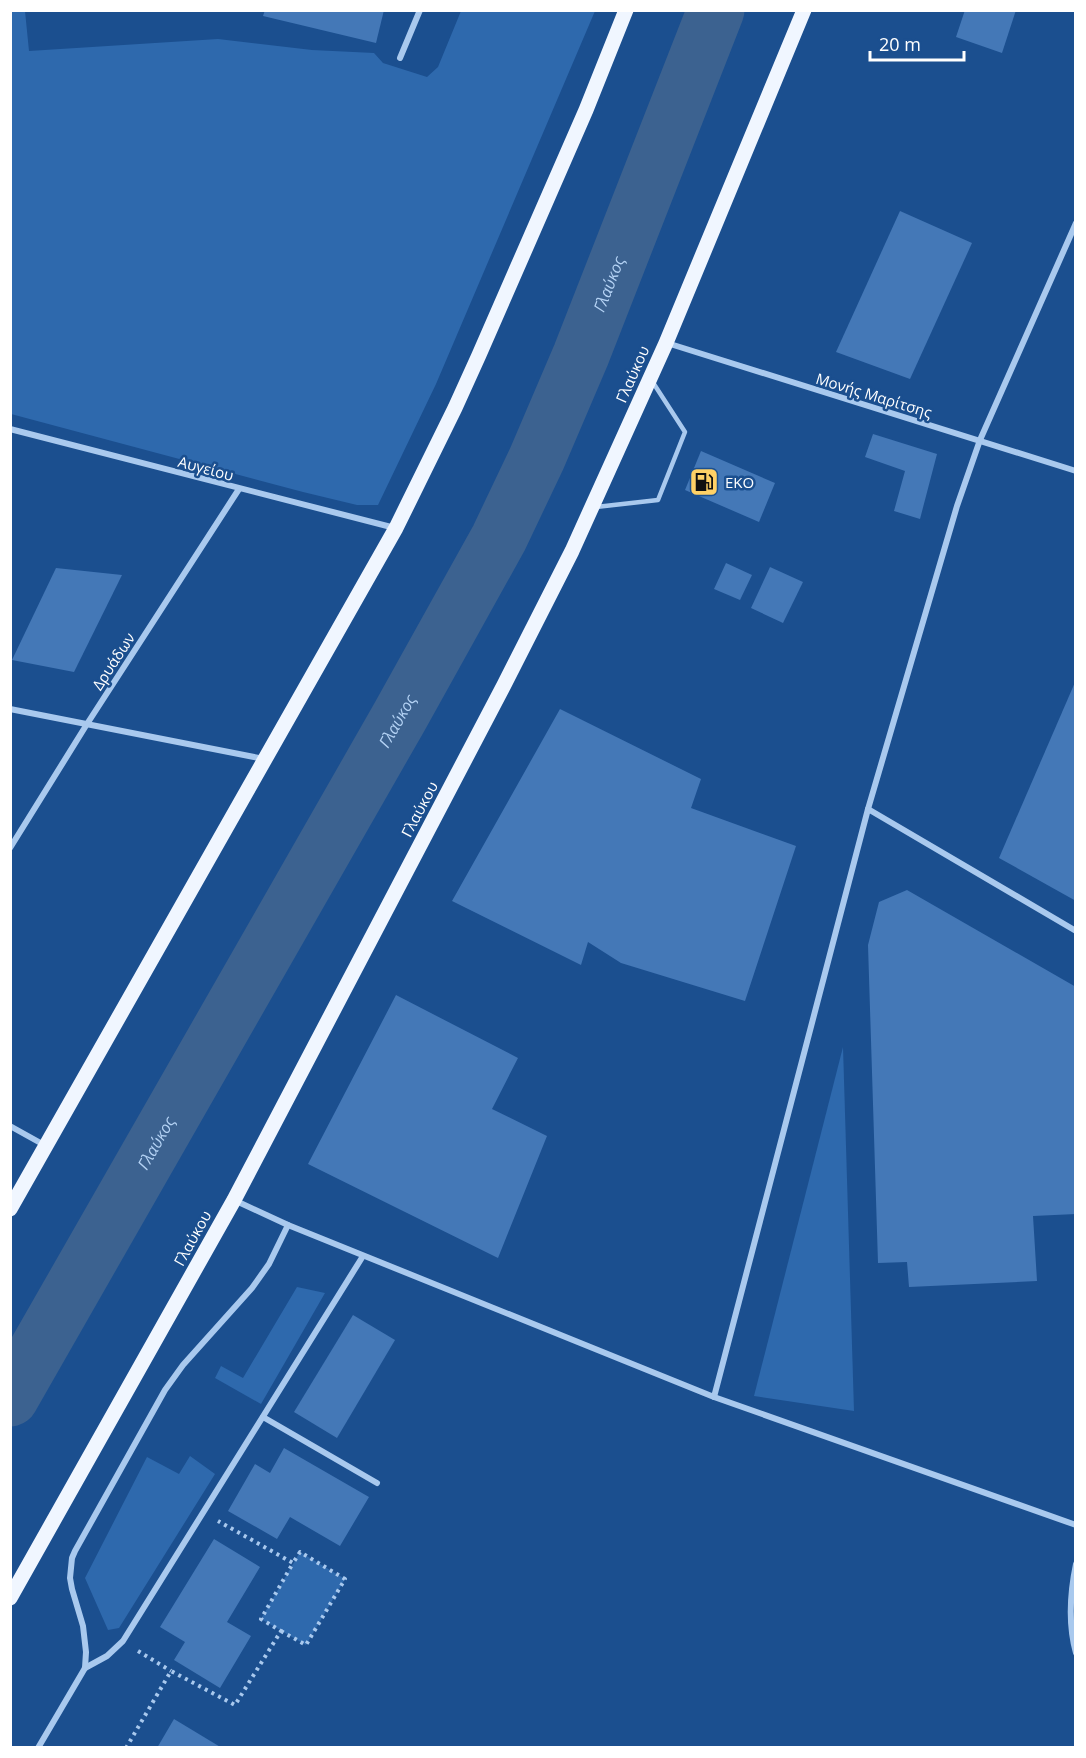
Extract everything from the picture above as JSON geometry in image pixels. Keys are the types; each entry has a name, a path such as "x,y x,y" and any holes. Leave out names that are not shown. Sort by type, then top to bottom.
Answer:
{"main road":[{"path":"10,1209 396,528 474,366 563,163 626,10"},
{"name":"Γλαύκου","path":"10,1598 234,1200 572,551 666,343 804,10"}],"street":[{"path":"400,58 420,10"},
{"path":"714,1397 868,809 957,506 980,440 1076,223"},
{"name":"Μονής Μαρίτσης","path":"666,343 1076,471"},
{"name":"Αυγείου","path":"10,429 396,528"},
{"name":"Δρυάδων","path":"10,848 239,489"},
{"path":"10,709 265,759"},
{"path":"868,809 1076,931"},
{"path":"10,1126 46,1146"},
{"path":"234,1200 288,1226 714,1397 1076,1525"},
{"path":"38,1748 85,1668 83,1626 70,1578 72,1558 165,1390 183,1365 252,1288 269,1263 288,1226"},
{"path":"85,1668 107,1656 123,1641 363,1256"},
{"path":"263,1417 376,1483"},
{"path":"1076,1564 1071,1603 1071,1624 1076,1653"}],"lane":[{"path":"591,508 658,500 685,432 650,378"}],"path":[{"path":"204,1512 293,1563"},
{"path":"300,1552 345,1579 306,1645 281,1631 261,1619 300,1552"},
{"path":"123,1641 171,1671 235,1705 281,1631"},
{"path":"126,1748 171,1671"}],"shaded area":[{"path":"10,11 25,11 29,51 218,39 312,50 374,53 383,63 427,77 438,67 461,11 595,11 436,384 378,505 357,505 303,492 11,414"},
{"path":"843,1047 854,1411 754,1396"},
{"path":"297,1287 325,1293 261,1404 215,1378 221,1366 243,1378"},
{"path":"190,1456 215,1474 119,1628 108,1630 85,1578 147,1457 179,1474"},
{"path":"300,1552 345,1579 306,1645 261,1619"}],"building":[{"path":"265,10 384,10 376,43 263,16"},
{"path":"965,10 1016,10 1002,53 956,37"},
{"path":"900,211 972,243 910,379 836,352"},
{"path":"873,434 937,454 920,519 894,511 905,471 865,457"},
{"path":"701,451 775,483 759,522 685,490"},
{"path":"726,563 752,575 740,600 714,589"},
{"path":"770,567 803,582 783,623 751,608"},
{"path":"56,568 122,575 74,672 12,660"},
{"path":"1076,680 1076,901 999,858"},
{"path":"560,709 701,779 691,808 796,846 745,1001 621,963 588,942 581,965 452,901"},
{"path":"907,890 1076,987 1076,1214 1033,1216 1037,1281 909,1287 907,1262 878,1263 868,945 879,902"},
{"path":"396,995 518,1058 492,1109 547,1136 498,1258 308,1164"},
{"path":"353,1315 395,1340 337,1438 294,1412"},
{"path":"284,1448 369,1497 340,1546 290,1517 277,1539 228,1511 255,1464 270,1473"},
{"path":"214,1539 260,1567 227,1622 251,1636 220,1688 174,1660 185,1642 160,1627"},
{"path":"174,1719 222,1748 157,1748"}],"waterway":[{"name":"Γλαύκος","path":"10,1398 400,716 499,538 537,458 581,355 716,10"}],"place":[{"name":"EKO","path":"704,482"}]}
